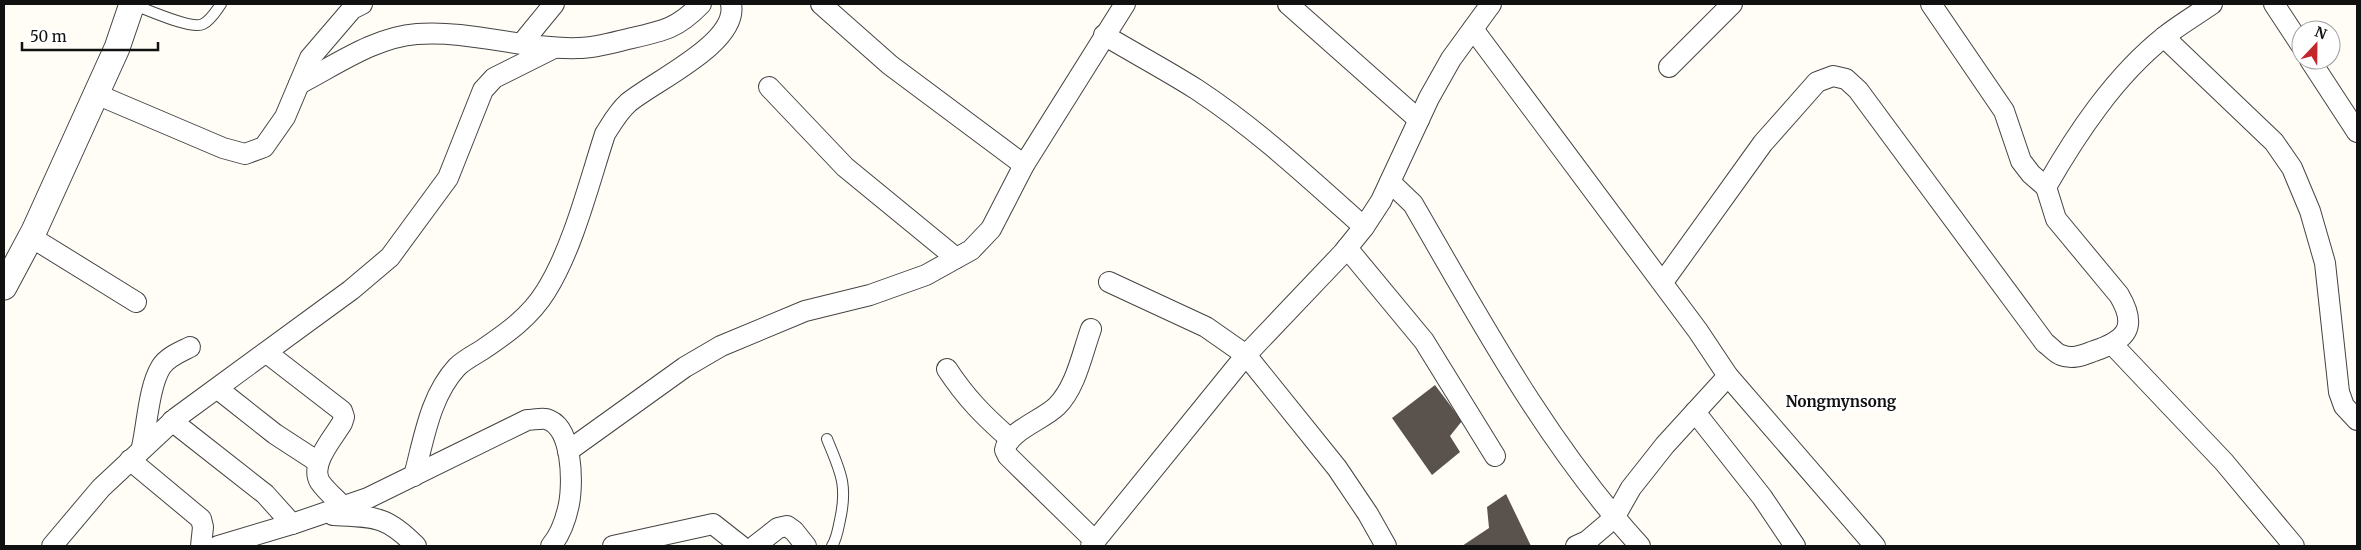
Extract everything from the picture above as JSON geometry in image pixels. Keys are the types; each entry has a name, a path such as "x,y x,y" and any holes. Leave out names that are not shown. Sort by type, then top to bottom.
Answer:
{"street":[{"path":"4,286 31,237 96,94 120,40 132,4"},
{"path":"96,94 223,148 245,154 264,148 285,116 310,58 352,9 362,4"},
{"path":"522,42 554,4"},
{"path":"299,84 383,40 415,34 452,33 554,48 581,48 659,32 686,20 701,4"},
{"path":"414,476 434,404 443,384 459,366 512,329 532,310 546,290 565,252 606,134 615,117 627,104 703,52 720,36 731,21 731,4"},
{"path":"821,4 890,65 1024,165"},
{"path":"568,451 686,366 721,346 805,311 870,295 926,276 971,250 991,229 1024,165 1125,4"},
{"path":"1288,4 1420,120"},
{"path":"1091,329 1068,393 1056,407 1009,438 1004,450 1093,544 1246,355 1347,248 1364,227 1390,182 1452,59 1491,4"},
{"path":"1669,67 1732,4"},
{"path":"1663,282 1763,143 1817,82 1833,76 1846,79 1858,90 2045,343 2060,355 2075,358 2113,345 2126,333 2129,325 2126,307 2119,295 2056,219 2046,187 2020,161 2004,111 1930,4"},
{"path":"2046,187 2067,151 2094,113 2129,70 2164,37 2212,4"},
{"path":"2274,4 2291,30"},
{"path":"1474,29 1663,282 1728,376 1875,546"},
{"path":"1104,35 1196,90 1268,142 1364,227"},
{"path":"2164,37 2274,142 2292,168 2310,211 2325,263 2340,392 2344,406 2357,420"},
{"path":"52,546 101,488 172,421 218,390 351,290 390,257 448,178 483,90 494,78 554,48"},
{"path":"2317,70 2357,132"},
{"path":"769,87 845,167 956,258"},
{"path":"1390,182 1414,204 1528,401 1614,518 1640,546"},
{"path":"31,237 136,302"},
{"path":"1347,248 1424,341 1495,456"},
{"path":"1109,282 1206,328 1246,355 1337,468 1368,514 1386,546"},
{"path":"2113,345 2224,462 2294,546"},
{"path":"136,454 161,366 190,346"},
{"path":"267,353 342,411 344,417 342,422 318,462 317,472 319,481 344,507"},
{"path":"947,369 963,394 1009,438"},
{"path":"1576,546 1587,541 1614,518 1631,488 1664,445 1728,376"},
{"path":"218,390 275,434 318,462"},
{"path":"1695,412 1762,497 1795,546"},
{"path":"218,546 344,507 414,476 527,420 546,419 557,426 566,439 572,480 564,524 556,545"},
{"path":"172,421 265,494 292,524"},
{"path":"136,454 201,519 203,527 201,546"},
{"path":"323,514 368,517 384,521 398,528 416,546"},
{"path":"613,546 704,524 713,524 741,546"},
{"path":"755,546 778,528 787,526 794,531 806,546"}],"lane":[{"path":"132,4 196,25 202,25 210,19 222,4"},
{"path":"827,439 844,489 845,500 836,540 832,546"}],"building":[{"path":"1435,385 1462,421 1450,436 1460,452 1432,475 1392,418"},
{"path":"1506,494 1531,546 1462,546 1489,528 1487,507"}],"district":[{"name":"Nongmynsong","path":"1841,402"}]}
